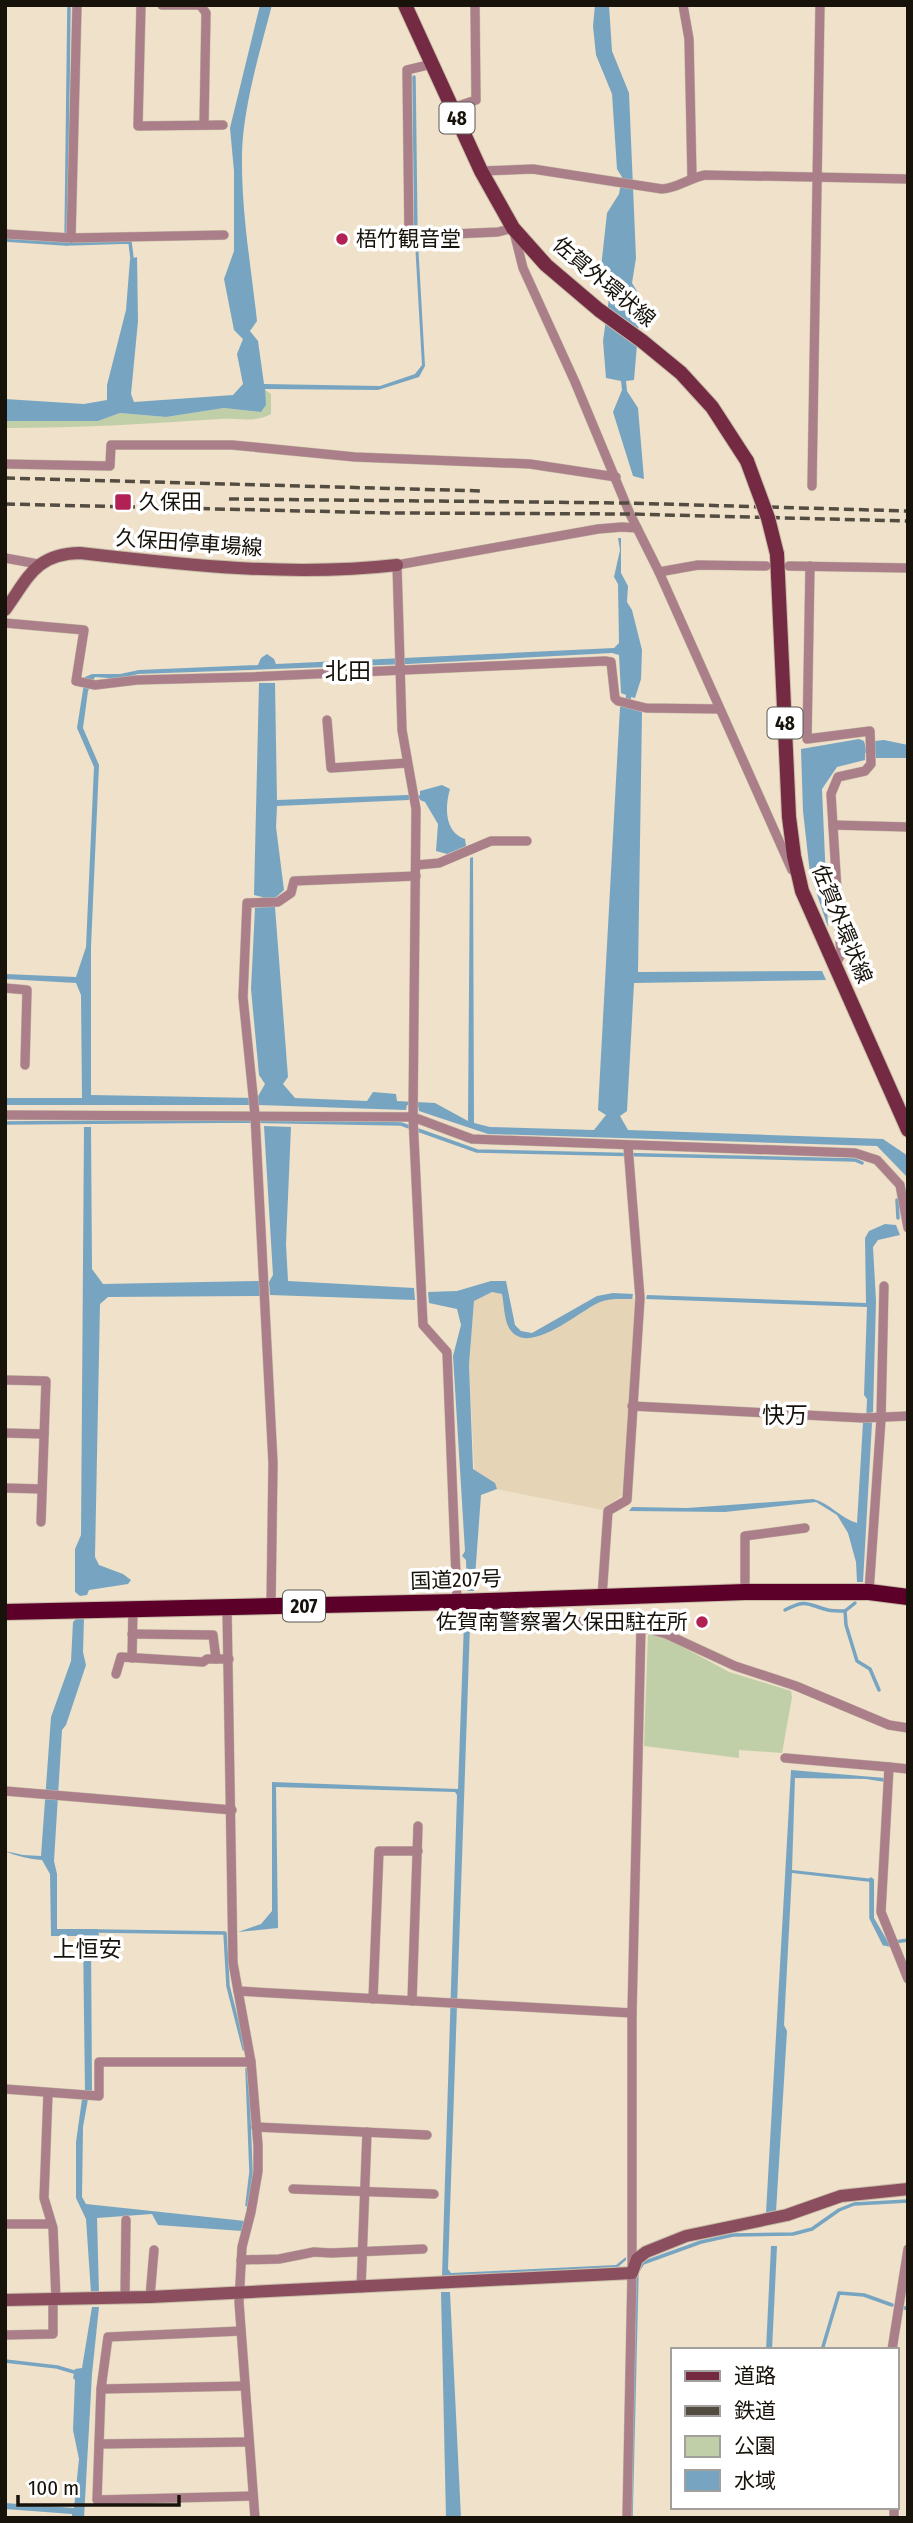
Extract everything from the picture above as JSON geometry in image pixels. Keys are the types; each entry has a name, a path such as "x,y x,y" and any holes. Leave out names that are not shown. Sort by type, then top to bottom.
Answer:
{"highway":[{"name":"国道207号","path":"5,1612 457,1602 745,1592 869,1592 908,1597"}],"main road":[{"name":"佐賀外環状線","path":"405,5 481,171 513,228 546,264 599,310 681,373 712,407 747,461 768,518 777,554 789,817 802,891 907,1128"}],"street":[{"path":"66,238 77,5"},
{"path":"141,5 138,126 223,125"},
{"path":"162,5 201,6 206,13 204,125"},
{"path":"452,108 476,100 475,5"},
{"path":"683,5 689,39 692,178"},
{"path":"812,486 820,5"},
{"path":"432,64 407,70 410,236 498,232 513,228 523,268 637,528 802,891"},
{"path":"481,171 533,169 662,189 677,188 692,178 705,175 908,178"},
{"path":"5,234 66,238 224,235"},
{"path":"5,464 110,466 111,444 232,445 355,457 530,464 616,477"},
{"path":"457,1602 447,1352 423,1325 413,1121 415,798 402,730 397,565 598,529 637,528"},
{"name":"久保田停車場線","path":"38,564 62,554 80,553 214,567 346,570 397,565"},
{"path":"5,558 38,564 5,610"},
{"path":"659,572 698,565 766,566"},
{"path":"789,566 908,568"},
{"path":"810,566 807,739 870,731 871,745 871,764 865,771 838,777 831,794 841,955 835,965"},
{"path":"5,623 84,630 76,681 95,685 136,680 605,661 611,662 615,698 623,702 646,708 719,709"},
{"path":"327,720 331,768 407,763"},
{"path":"833,825 908,827"},
{"path":"416,865 439,863 491,841 527,841"},
{"path":"271,1606 273,1463 265,1289 255,1111 243,997 247,902 278,902 291,893 294,881 416,876"},
{"path":"5,988 27,990 25,1065"},
{"path":"5,1115 255,1111 413,1121 472,1139 628,1152 855,1153 877,1160 900,1185 907,1225"},
{"path":"602,1597 608,1511 627,1500 640,1297 628,1152"},
{"path":"869,1592 872,1418 884,1286"},
{"path":"5,1380 46,1381 41,1522"},
{"path":"632,1406 872,1418 908,1416"},
{"path":"5,1433 44,1434"},
{"path":"5,1489 42,1489"},
{"path":"745,1592 745,1536 805,1528"},
{"path":"493,1601 502,1615 641,1627 666,1634 735,1666 796,1686 889,1725 908,1728"},
{"path":"228,1607 232,1937 238,1992 251,2062 258,2171 240,2260 241,2331 255,2518"},
{"path":"132,1658 133,1609"},
{"path":"627,2518 632,2273 632,2014 641,1627"},
{"path":"132,1634 213,1635 216,1659"},
{"path":"116,1674 121,1657 203,1662 207,1659 229,1659"},
{"path":"785,1758 888,1774 908,1769"},
{"path":"888,1774 881,1912 908,1979"},
{"path":"5,1791 232,1810"},
{"path":"412,2001 418,1826"},
{"path":"373,1999 379,1851 418,1851"},
{"path":"238,1992 632,2014"},
{"path":"5,2089 99,2096 99,2062 251,2062"},
{"path":"5,2335 53,2334 55,2299 51,2224 44,2198 48,2093"},
{"path":"256,2127 428,2135"},
{"path":"360,2288 367,2132"},
{"path":"293,2189 434,2194"},
{"path":"632,2273 638,2259 646,2252 687,2236 787,2215 841,2196 908,2189"},
{"path":"125,2297 126,2220"},
{"path":"5,2224 51,2224"},
{"path":"240,2260 279,2259 314,2252 423,2249"},
{"path":"892,2348 908,2249"},
{"path":"150,2297 154,2250"},
{"path":"5,2300 360,2288 632,2273"},
{"path":"241,2331 108,2337 102,2389 97,2500 253,2496"},
{"path":"102,2389 245,2386"},
{"path":"99,2444 249,2441"}],"shaded area":[{"path":"504,1287 514,1331 538,1336 602,1297 633,1296 636,1302 622,1495 603,1510 475,1485 469,1365 474,1301 471,1292"}],"green space":[{"path":"264,389 271,394 271,414 259,418 5,428 5,421 98,421 120,413 166,417 224,408 261,412"},
{"path":"648,1634 668,1639 729,1672 791,1691 782,1753 739,1750 739,1758 644,1746"}],"water":[{"path":"260,5 272,5 245,117 242,175 257,321 250,331 258,341 264,384 380,386 415,374 422,365 415,242 418,242 425,366 419,377 378,390 265,389 266,405 261,412 224,408 166,417 120,413 98,421 5,421 5,399 84,404 107,400 107,385 126,310 130,259 137,257 138,321 131,394 134,402 233,395 243,384 237,354 243,339 234,330 224,279 234,251 234,171 230,128"},
{"path":"595,5 609,5 612,51 629,93 636,258 632,283 641,298 634,380 626,381 627,391 638,408 644,479 633,476 613,412 622,390 621,381 606,378 603,341 609,298 600,277 607,213 619,194 622,177 617,169 612,94 596,55 593,26"},
{"path":"618,538 621,538 621,573 628,586 627,602 632,610 642,650 641,679 635,698 631,697 631,708 642,712 638,972 822,971 826,980 634,983 627,1111 620,1116 628,1130 883,1139 908,1156 908,1178 877,1146 488,1134 419,1111 418,1106 407,1105 406,1110 259,1105 5,1105 5,1098 82,1098 81,995 76,983 5,979 5,974 76,977 86,947 94,767 77,728 85,677 139,670 258,665 261,658 267,654 276,664 614,648 619,643 618,584 614,577 620,550","holes":["612,653 619,655 621,693 626,695 625,706 620,707 598,1110 606,1115 594,1130 490,1127 474,1123 473,857 470,858 468,1121 435,1103 397,1101 396,1094 373,1092 367,1101 295,1098 283,1084 288,1077 275,907 268,906 268,898 275,898 284,890 276,827 277,806 409,800 408,795 277,800 275,683 259,683 254,895 262,897 262,907 255,908 251,989 259,1075 265,1084 257,1098 91,1095 91,947 99,765 83,728 88,691 95,677 120,679 138,674"]},
{"path":"859,739 864,741 866,749 874,748 875,741 884,740 908,745 908,758 876,758 875,753 865,753 865,760 837,767 822,789 828,927 810,874 803,811 801,749"},
{"path":"442,785 450,789 447,810 450,825 458,836 465,839 466,846 447,854 436,851 438,824 425,802 420,800 420,791"},
{"path":"264,1126 291,1127 286,1244 288,1281 414,1288 415,1300 270,1295 269,1282 273,1275"},
{"path":"84,1127 91,1127 92,1269 103,1284 259,1281 261,1296 108,1297 100,1304 95,1557 99,1565 131,1580 128,1584 89,1590 87,1595 80,1596 75,1592 75,1549 81,1535"},
{"path":"885,1224 896,1225 900,1235 878,1240 873,1247 876,1301 873,1412 870,1413 872,1423 863,1582 857,1582 856,1562 848,1533 837,1515 816,1502 725,1512 629,1511 632,1507 687,1508 813,1499 857,1523 863,1423 866,1422 867,1399 864,1395 867,1307 646,1299 647,1295 866,1303 865,1238 869,1231"},
{"path":"491,1281 506,1281 515,1325 521,1331 532,1333 597,1296 613,1293 633,1294 632,1299 600,1302 553,1330 527,1338 516,1335 508,1326 502,1294 492,1292 474,1301 469,1365 473,1469 495,1483 497,1489 481,1495 474,1591 467,1591 466,1560 462,1556 465,1551 453,1356 461,1325 457,1309 429,1303 428,1292 457,1291"},
{"path":"84,1618 83,1652 86,1665 62,1730 54,1861 57,1874 57,1929 98,1929 99,1936 91,1936 92,2092 85,2092 83,1936 51,1936 50,1874 42,1860 5,1851 41,1856 51,1717 71,1661 73,1622"},
{"path":"464,1622 470,1625 448,2269 451,2273 616,2265 626,2257 618,2267 442,2276 455,1792 276,1787 278,1928 238,1932 261,1924 272,1911 272,1782 458,1789"},
{"path":"791,1770 885,1778 885,1782 866,1779 795,1778 792,1870 874,1879 874,1918 891,1947 886,1946 871,1918 871,1882 792,1873 784,2025 787,2031 776,2212 766,2213"},
{"path":"82,2099 88,2099 83,2127 82,2197 86,2204 245,2221 242,2231 158,2225 152,2214 97,2218 99,2293 91,2293 86,2219 76,2198 76,2142"},
{"path":"771,2246 777,2246 772,2348 766,2348"},
{"path":"441,2292 450,2292 461,2518 446,2518"},
{"path":"92,2307 99,2307 92,2374 84,2518 72,2518 72,2514 5,2509 5,2503 74,2508 79,2459 73,2430 73,2378 75,2369 82,2368"}],"waterway":[{"path":"66,244 69,5"},
{"path":"414,77 416,242"},
{"path":"5,240 66,244 130,242 132,258"},
{"path":"408,797 420,797"},
{"path":"5,1123 247,1121 401,1124 477,1151 855,1160 862,1163"},
{"path":"897,1200 898,1218"},
{"path":"785,1610 803,1603 828,1610 845,1611"},
{"path":"855,1603 845,1611 846,1625 857,1661 870,1669 879,1690"},
{"path":"871,1879 871,1918 884,1944 888,1944"},
{"path":"99,1931 225,1933 228,1986 244,2049"},
{"path":"895,1942 908,1940"},
{"path":"247,2069 251,2172 247,2205"},
{"path":"631,2518 637,2272 643,2263 701,2242 733,2235 793,2234 812,2229 839,2210 854,2204 908,2201"},
{"path":"823,2348 839,2293 864,2295 892,2305"},
{"path":"5,2361 57,2367 74,2372"}],"railway":[{"path":"5,478 484,491"},
{"path":"229,499 626,503 908,511"},
{"path":"5,504 908,521"}],"place":[{"name":"梧竹観音堂","path":"342,239"},
{"name":"久保田","path":"123,502"},
{"name":"佐賀南警察署久保田駐在所","path":"702,1622"}],"district":[{"name":"北田","path":"348,671"},
{"name":"快万","path":"785,1415"},
{"name":"上恒安","path":"87,1949"}]}
